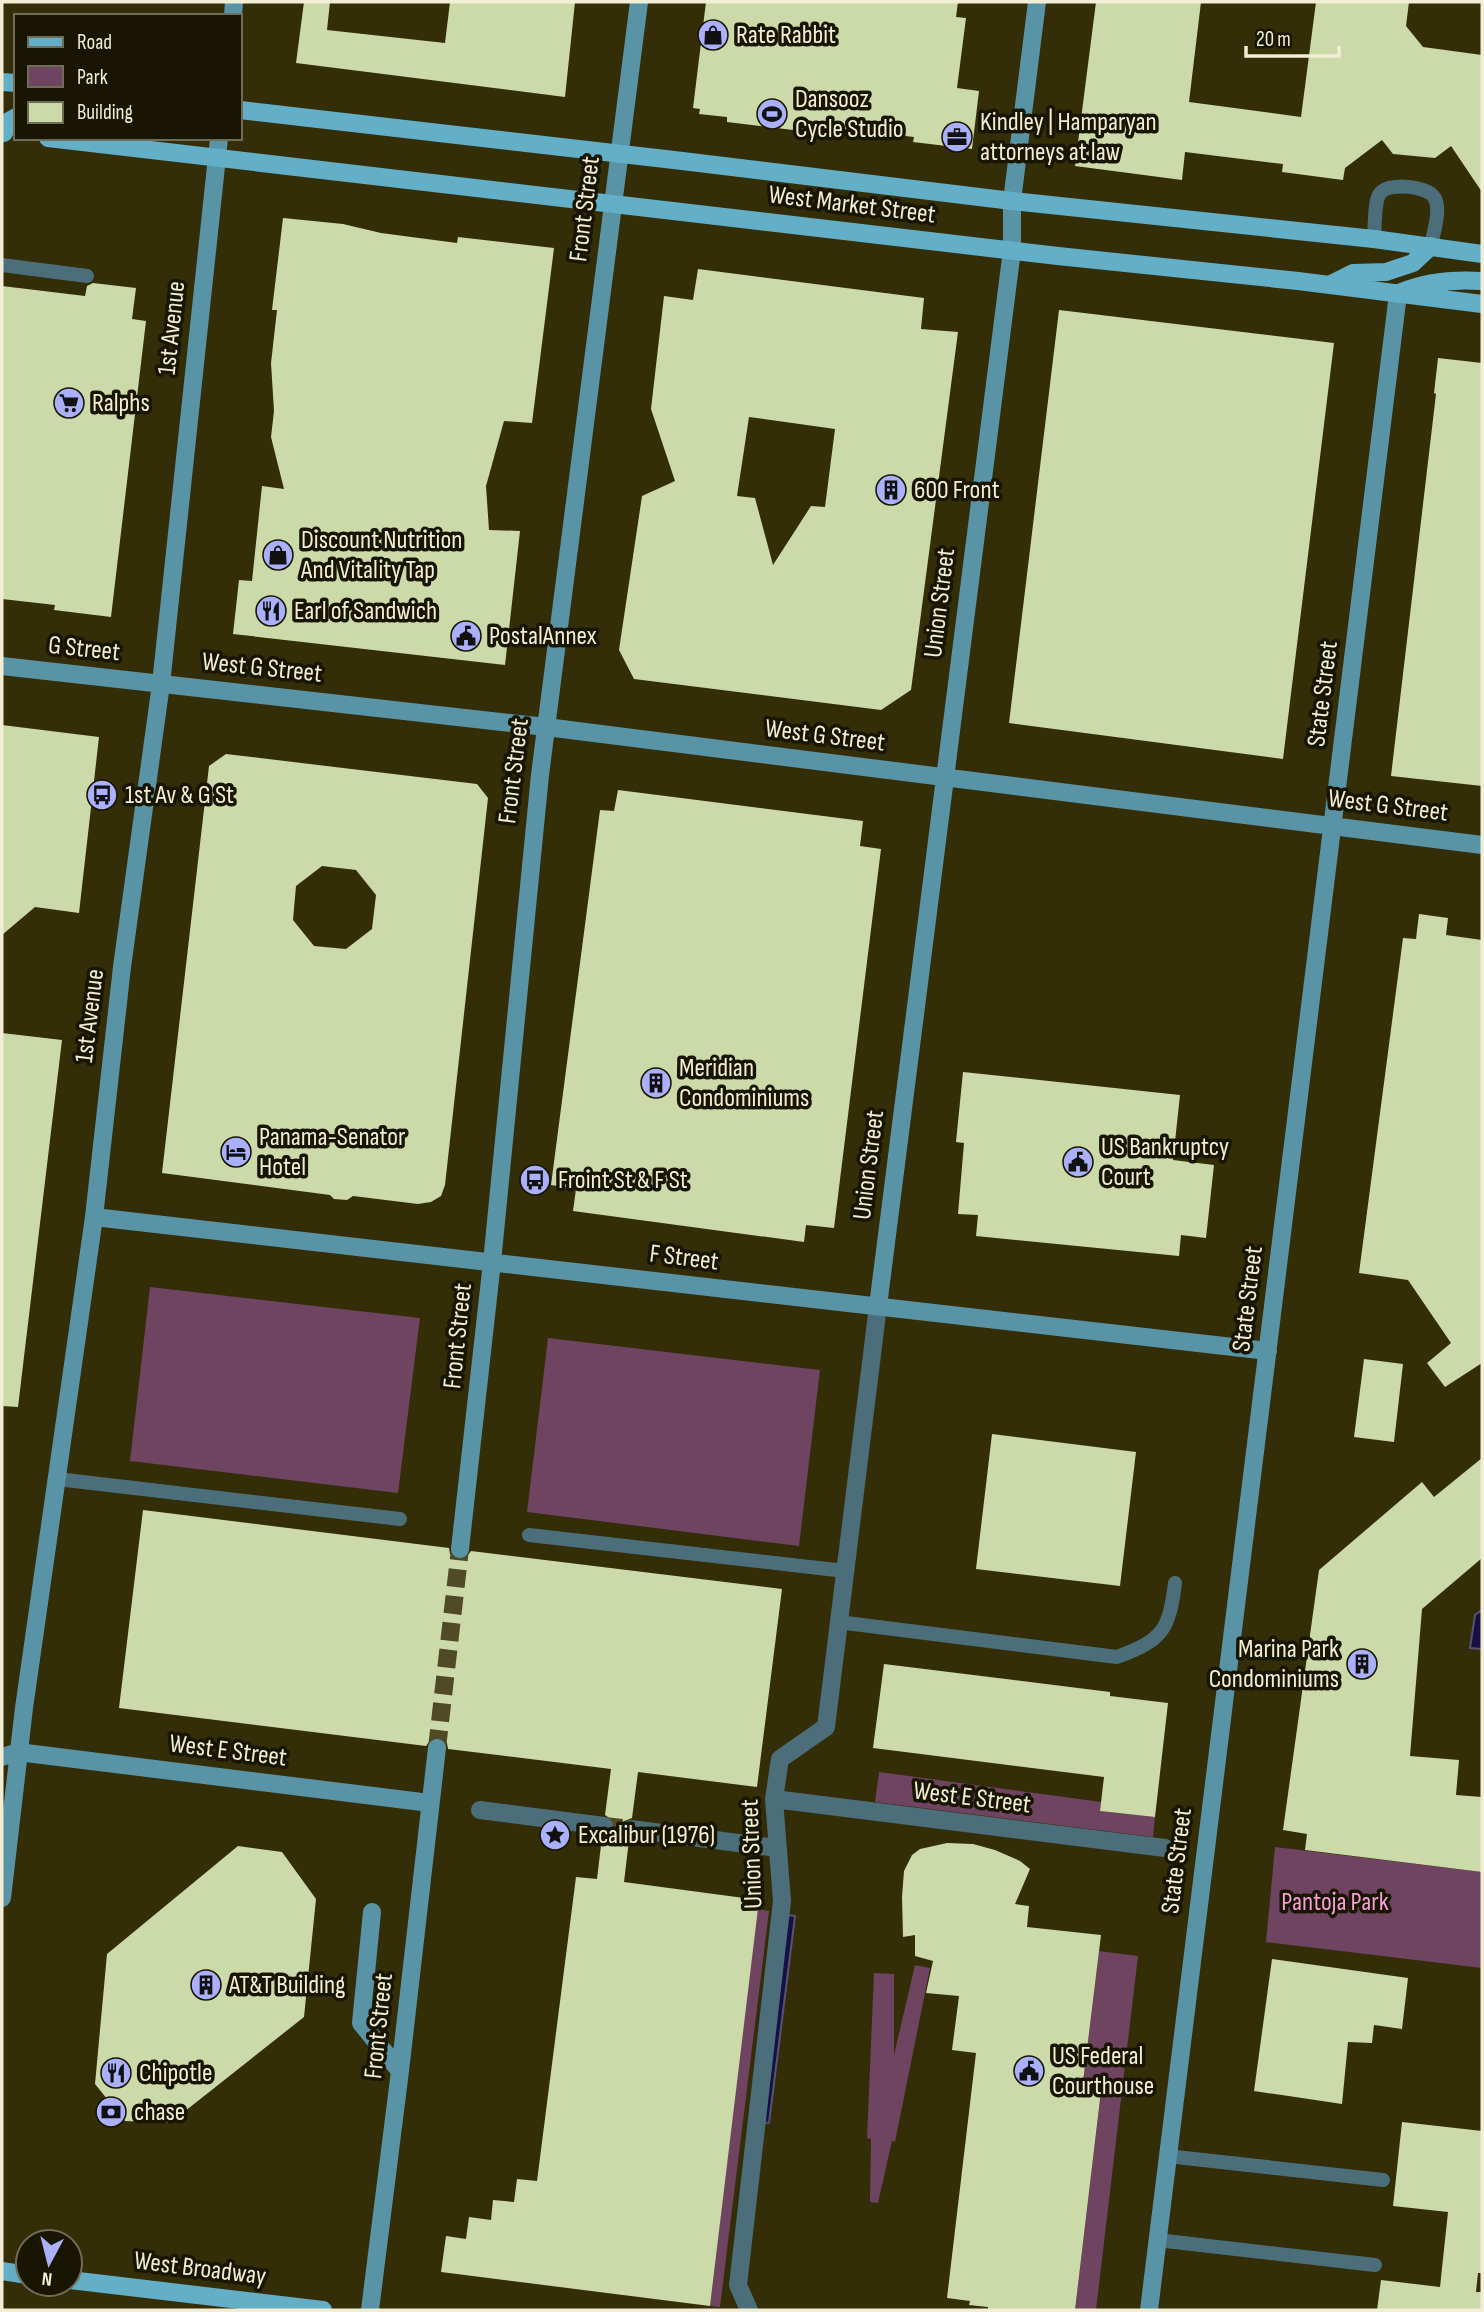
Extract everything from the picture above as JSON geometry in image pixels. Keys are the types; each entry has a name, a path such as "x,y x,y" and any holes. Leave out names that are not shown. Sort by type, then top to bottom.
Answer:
{"main road":[{"name":"Front Street","path":"460,1549 492,1262 528,880 639,2"},
{"name":"Union Street","path":"878,1306 1012,250 1012,201 1037,2"},
{"name":"West Market Street","path":"242,110 1012,201 1374,239 1482,254"},
{"path":"7,133 9,121 14,118"},
{"name":"West Market Street","path":"65,140 1482,304"},
{"name":"1st Avenue","path":"2,1898 10,1754 57,1479 94,1217 122,967 161,684 219,140"},
{"path":"1329,285 1353,273 1385,272 1413,263 1431,246"},
{"path":"1398,294 1414,287 1453,279 1482,281"},
{"name":"State Street","path":"1149,2310 1398,294"},
{"name":"G Street","path":"2,666 161,684"},
{"name":"West G Street","path":"161,684 546,727 1482,845"},
{"name":"F Street","path":"94,1217 1268,1351"},
{"name":"Front Street","path":"370,2310 437,1748"},
{"name":"West E Street","path":"10,1754 430,1802"},
{"path":"372,1912 361,2023 400,2071"},
{"name":"West Broadway","path":"84,2282 323,2310"}],"street":[{"name":"Union Street","path":"749,2310 738,2285 782,1901 774,1800 780,1759 826,1727 878,1306"},
{"name":"West E Street","path":"774,1800 1165,1848"},
{"path":"481,1810 604,1826"},
{"path":"631,1829 777,1848"}],"lane":[{"path":"1374,239 1379,195 1385,189 1394,186 1427,190 1434,196 1437,204 1431,246"},
{"path":"2,265 87,276"},
{"path":"57,1479 400,1519"},
{"path":"529,1535 845,1571"},
{"path":"838,1622 1117,1657 1144,1647 1161,1632 1171,1611 1175,1583"},
{"path":"1167,2156 1383,2180"},
{"path":"1157,2239 1375,2265"}],"green space":[{"path":"150,1287 420,1318 398,1493 130,1461"},
{"path":"548,1338 820,1370 799,1546 527,1512"},
{"path":"879,1772 1101,1802 1100,1811 1155,1817 1153,1837 875,1802"},
{"name":"Pantoja Park","path":"1275,1847 1482,1872 1482,1968 1266,1942"},
{"path":"757,1909 769,1911 720,2307 710,2306"},
{"path":"1099,1951 1138,1956 1096,2310 1075,2310 1101,2092 1082,2089"},
{"path":"915,1965 930,1968 895,2142 892,2141 878,2203 870,2202 871,2139 867,2138 874,1973 894,1974 894,2055"}],"shaded area":[{"path":"1482,1610 1482,1649 1470,1648 1475,1615"},
{"path":"787,1915 795,1916 769,2123 760,2122"}],"building":[{"path":"304,2 330,2 327,30 445,43 450,2 575,2 565,97 296,63"},
{"path":"706,2 958,2 956,17 966,18 957,88 979,91 972,149 913,142 914,137 844,129 843,136 727,122 727,117 699,114 700,109 693,108"},
{"path":"1096,2 1201,2 1189,102 1301,117 1316,2 1409,2 1406,26 1423,47 1482,55 1482,192 1451,146 1435,158 1393,154 1382,140 1345,168 1343,180 1282,172 1283,164 1185,152 1182,180 1075,166"},
{"path":"283,218 343,224 381,233 457,243 458,237 554,248 532,423 504,421 486,486 489,530 520,531 505,665 233,634 239,580 252,581 262,486 284,489 271,437 274,411 271,363 277,310 272,310"},
{"name":"600 Front","path":"698,269 924,298 921,329 958,332 911,690 881,710 634,679 619,650 642,496 675,481 651,409 664,296 693,300","holes":["749,417 835,429 825,507 811,506 773,565 755,498 737,496"]},
{"name":"Ralphs","path":"93,283 136,288 132,319 146,321 111,617 54,610 55,605 2,599 2,286 85,296 87,286"},
{"path":"1059,310 1334,343 1283,759 1009,723"},
{"path":"1438,358 1482,363 1482,786 1391,776"},
{"path":"2,725 99,737 79,913 35,907 2,935"},
{"path":"226,754 477,784 488,798 445,1185 441,1196 431,1202 418,1204 353,1196 347,1200 334,1199 330,1195 162,1173 209,766","holes":["322,866 356,870 376,895 372,929 346,949 314,946 293,920 296,886"]},
{"path":"618,790 863,821 860,846 881,849 834,1228 806,1225 804,1242 573,1211 576,1189 551,1185 600,810 614,811"},
{"path":"1419,914 1448,918 1446,935 1482,940 1482,1363 1445,1387 1427,1363 1451,1343 1408,1280 1359,1273 1403,938 1416,939"},
{"path":"2,1033 62,1040 18,1407 2,1406"},
{"name":"US Bankruptcy Court","path":"963,1072 1180,1095 1173,1160 1214,1165 1206,1238 1181,1235 1179,1256 976,1236 978,1215 958,1214 964,1143 956,1142"},
{"path":"1364,1359 1403,1364 1394,1442 1354,1437"},
{"path":"992,1434 1136,1452 1120,1586 976,1569"},
{"name":"Marina Park Condominiums","path":"1482,1458 1482,1558 1422,1609 1410,1756 1459,1760 1456,1795 1482,1797 1482,1872 1305,1850 1307,1834 1283,1830 1319,1570 1422,1482 1434,1497"},
{"path":"143,1510 449,1548 450,1554 458,1560 465,1559 471,1551 782,1589 757,1787 638,1772 632,1818 622,1822 620,1828 624,1838 629,1840 624,1882 759,1900 710,2306 441,2272 446,2236 466,2239 469,2217 491,2220 493,2200 514,2202 517,2179 537,2181 576,1877 597,1879 602,1837 609,1836 615,1828 614,1821 605,1815 611,1769 448,1749 447,1743 439,1737 432,1738 426,1746 119,1708"},
{"path":"884,1664 1110,1692 1110,1696 1168,1703 1155,1817 1100,1811 1104,1777 873,1748"},
{"name":"US Federal Courthouse","path":"947,1843 973,1844 995,1850 1020,1861 1030,1869 1015,1904 1029,1906 1027,1927 1101,1935 1082,2090 1101,2091 1075,2310 988,2310 988,2307 969,2305 970,2301 947,2298 976,2053 952,2050 959,1996 926,1993 933,1961 915,1956 915,1935 903,1937 902,1897 904,1871 912,1855 920,1849"},
{"name":"AT&T Building","path":"238,1846 282,1852 316,1899 304,2017 170,2123 125,2121 95,2084 107,1954"},
{"path":"1272,1959 1408,1978 1402,2029 1374,2025 1372,2043 1348,2042 1342,2104 1254,2091"},
{"path":"1402,2122 1482,2131 1482,2273 1478,2273 1476,2292 1482,2292 1482,2310 1377,2310 1381,2280 1440,2287 1448,2212 1393,2206"}],"tunnel":[{"path":"437,1748 460,1549"},
{"path":"604,1826 631,1829"}],"place":[{"name":"Rate Rabbit","path":"713,35"},
{"name":"Dansooz Cycle Studio","path":"772,114"},
{"name":"Kindley | Hamparyan attorneys at law","path":"957,137"},
{"name":"Ralphs","path":"69,403"},
{"name":"600 Front","path":"891,490"},
{"name":"Discount Nutrition And Vitality Tap","path":"278,555"},
{"name":"Earl of Sandwich","path":"271,611"},
{"name":"PostalAnnex","path":"466,636"},
{"name":"1st Av & G St","path":"102,795"},
{"name":"Meridian Condominiums","path":"656,1083"},
{"name":"Panama-Senator Hotel","path":"236,1152"},
{"name":"US Bankruptcy Court","path":"1078,1162"},
{"name":"Froint St & F St","path":"535,1180"},
{"name":"Marina Park Condominiums","path":"1362,1664"},
{"name":"Excalibur (1976)","path":"555,1835"},
{"name":"AT&T Building","path":"206,1985"},
{"name":"US Federal Courthouse","path":"1029,2071"},
{"name":"Chipotle","path":"116,2073"},
{"name":"chase","path":"111,2112"}]}
